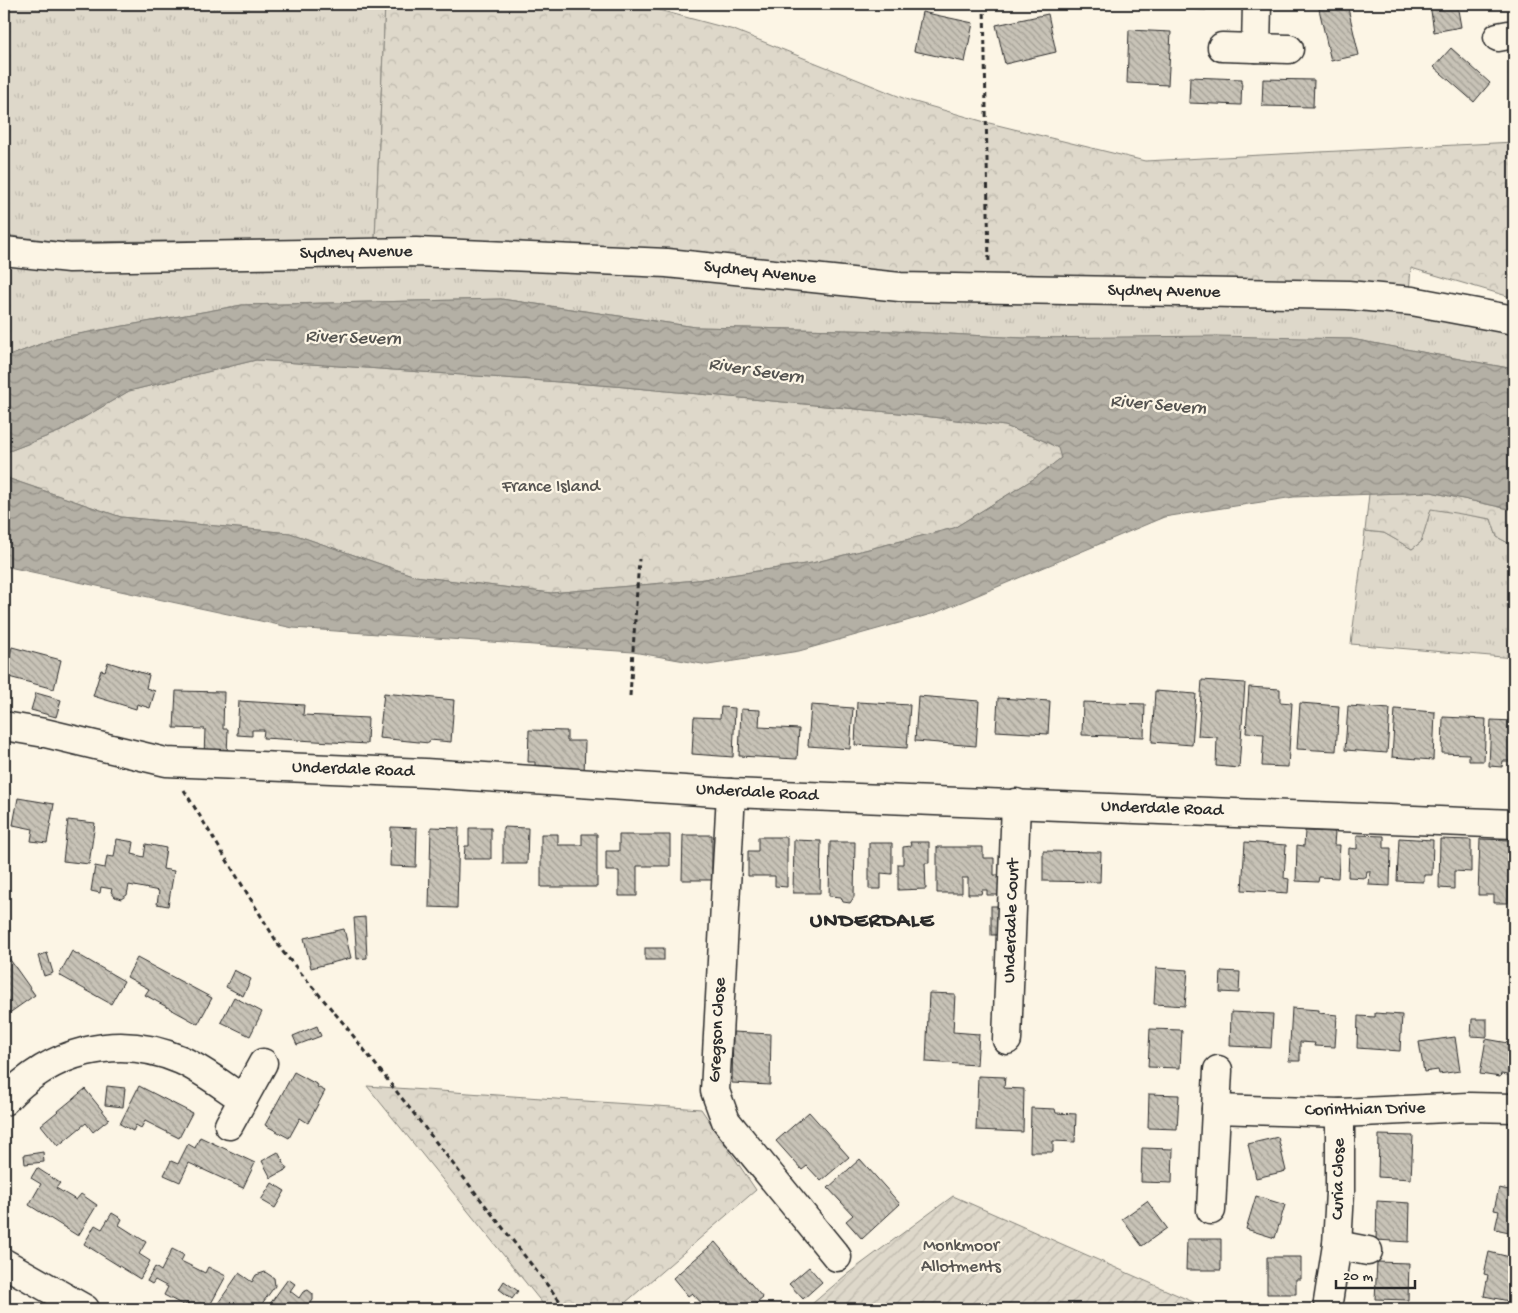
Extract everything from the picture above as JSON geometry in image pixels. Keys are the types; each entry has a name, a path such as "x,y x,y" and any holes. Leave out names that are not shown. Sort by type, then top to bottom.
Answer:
{"street":[{"path":"1256,48 1257,4"},
{"path":"1222,47 1289,49"},
{"name":"Sydney Avenue","path":"4,251 68,258 416,252 667,263 900,288 1348,296 1412,301 1514,320"},
{"name":"Underdale Road","path":"4,726 45,733 166,762 425,773 731,793 1514,824"},
{"name":"Gregson Close","path":"731,793 715,1091 726,1120 837,1257"},
{"name":"Underdale Court","path":"1007,1040 1016,803"},
{"path":"4,1101 18,1085 54,1062 76,1053 103,1048 127,1047 156,1052 181,1060 243,1098"},
{"path":"229,1124 264,1063"},
{"path":"1211,1210 1218,1070"},
{"name":"Corinthian Drive","path":"1216,1109 1340,1113 1468,1107 1514,1108"},
{"name":"Curia Close","path":"1328,1302 1337,1244 1340,1192 1340,1113"},
{"name":"Curia Close","path":"1337,1244 1368,1251"},
{"path":"4,1263 85,1309"}],"path":[{"path":"984,4 990,289"},
{"path":"630,696 639,559"},
{"path":"166,762 283,952 344,1024 566,1309"}],"green space":[{"path":"4,4 385,4 375,239 61,242 4,235"},
{"path":"385,4 636,4 734,30 908,100 985,122 1145,161 1514,142 1514,298 1411,268 1409,292 900,283 424,240 375,239"},
{"path":"4,264 416,264 1369,308 1479,325 1514,333 1514,369 1351,339 1023,338 893,331 696,327 501,299 242,305 56,338 4,358"},
{"name":"France Island","path":"256,360 614,386 899,413 1005,426 1059,448 1061,458 1035,478 954,528 812,563 697,580 551,593 415,576 290,533 121,517 4,477 4,453 61,431 129,391"},
{"path":"1431,492 1514,510 1514,546 1497,537 1491,519 1431,509 1421,542 1412,549 1384,533 1365,531 1369,494"},
{"path":"1431,508 1491,519 1497,537 1514,546 1514,658 1351,644 1365,531 1384,533 1412,549 1421,542"},
{"path":"367,1086 701,1109 756,1190 618,1309 547,1309"},
{"name":"Monkmoor Allotments","path":"953,1196 1200,1305 1230,1309 806,1309 846,1275"}],"water":[{"name":"River Severn","path":"501,299 696,327 893,331 1023,338 1217,336 1351,339 1514,369 1514,510 1431,492 1294,497 1164,517 935,613 799,651 708,665 633,652 293,628 4,566 4,477 121,517 290,533 415,576 551,593 697,580 812,563 954,528 1035,478 1061,458 1058,448 1005,426 899,413 614,386 256,360 129,391 61,431 4,453 4,358 56,338 242,305"}],"building":[{"path":"1163,4 1207,4 1206,10 1163,8"},
{"path":"1347,4 1359,55 1331,61 1319,9"},
{"path":"1430,4 1457,4 1461,27 1434,32"},
{"path":"922,12 973,23 965,62 914,51"},
{"path":"1048,14 1056,52 1005,64 996,25"},
{"path":"1129,30 1171,32 1168,85 1127,83"},
{"path":"1451,48 1490,83 1474,102 1434,67"},
{"path":"1514,73 1514,99 1513,99 1509,74"},
{"path":"1190,77 1242,79 1241,105 1189,103"},
{"path":"1263,79 1314,80 1313,107 1262,106"},
{"path":"12,647 61,660 54,689 5,676"},
{"path":"108,662 149,675 146,688 155,691 150,708 137,704 136,709 93,696 101,670 105,671"},
{"path":"1202,680 1245,683 1239,768 1216,766 1217,737 1198,736"},
{"path":"1249,687 1280,689 1280,702 1292,703 1288,767 1262,766 1264,734 1246,733"},
{"path":"176,691 224,692 223,729 228,729 227,756 204,756 205,729 174,728"},
{"path":"1155,691 1196,694 1192,745 1152,742"},
{"path":"36,693 61,700 56,717 31,710"},
{"path":"384,693 454,700 451,742 430,740 429,743 379,738"},
{"path":"918,696 979,701 976,746 915,741"},
{"path":"998,698 1050,701 1048,734 996,731"},
{"path":"239,701 304,705 303,715 368,718 367,744 263,738 264,730 252,730 252,736 237,735"},
{"path":"857,702 910,705 907,748 855,745"},
{"path":"1083,702 1145,704 1144,737 1082,735"},
{"path":"1300,703 1339,706 1336,751 1297,749"},
{"path":"811,705 853,708 850,749 808,746"},
{"path":"1348,706 1390,709 1387,753 1345,750"},
{"path":"721,707 735,708 733,757 692,754 694,717 720,718"},
{"path":"741,709 760,710 759,727 799,729 797,759 739,756"},
{"path":"1395,709 1435,712 1433,760 1392,757"},
{"path":"1443,717 1486,719 1484,761 1469,761 1469,754 1442,753"},
{"path":"1491,720 1514,721 1514,761 1503,761 1502,767 1489,766"},
{"path":"529,730 567,731 567,741 585,741 584,776 535,774 535,762 528,762"},
{"path":"18,798 54,804 47,843 31,841 33,829 13,825"},
{"path":"68,820 95,823 89,864 63,861"},
{"path":"391,827 417,828 416,867 390,866"},
{"path":"431,827 459,828 457,908 429,907"},
{"path":"503,827 528,828 527,864 503,864"},
{"path":"469,828 491,828 491,859 464,859 465,846 469,846"},
{"path":"1305,831 1335,832 1334,845 1340,845 1338,878 1319,877 1318,882 1296,881 1297,845 1304,846"},
{"path":"541,834 558,834 558,845 582,845 582,834 597,834 597,887 541,887"},
{"path":"619,835 670,835 670,866 637,866 637,896 619,896 619,871 606,871 606,851 619,851"},
{"path":"683,835 712,835 712,880 682,880"},
{"path":"1357,835 1384,836 1384,848 1391,848 1390,886 1369,885 1370,871 1367,871 1366,878 1348,877 1349,848 1357,849"},
{"path":"758,837 787,837 787,887 775,886 775,876 748,876 748,851 758,851"},
{"path":"1399,838 1433,840 1432,875 1424,875 1424,882 1397,881"},
{"path":"117,839 134,842 132,854 144,857 146,844 166,848 163,869 174,871 168,906 157,904 159,891 129,885 127,895 121,899 115,897 111,892 112,889 101,887 100,893 91,891 95,866 105,868 107,856 114,857"},
{"path":"1440,839 1471,840 1471,872 1454,871 1454,889 1439,888"},
{"path":"1480,839 1510,840 1508,903 1494,903 1494,895 1478,895"},
{"path":"794,840 821,841 820,893 793,893"},
{"path":"830,842 855,842 854,897 850,903 843,902 841,897 829,896"},
{"path":"910,842 929,842 929,863 925,863 926,889 898,890 898,864 903,864 903,847 911,846"},
{"path":"1245,842 1286,845 1284,878 1289,879 1288,893 1242,890"},
{"path":"869,843 892,843 892,874 881,873 881,889 869,889"},
{"path":"1512,843 1514,843 1514,877 1511,877"},
{"path":"937,847 983,847 983,858 994,858 994,875 1003,875 1003,895 987,895 987,890 982,890 981,894 968,894 968,878 962,878 962,893 937,893"},
{"path":"1043,851 1101,852 1100,882 1043,881"},
{"path":"991,906 1002,906 1002,935 991,935"},
{"path":"365,917 367,958 357,959 354,918"},
{"path":"344,929 351,958 311,968 304,938"},
{"path":"645,948 664,948 664,960 645,960"},
{"path":"72,951 124,981 111,1004 59,975"},
{"path":"47,953 53,973 44,976 38,956"},
{"path":"6,954 35,995 8,1014 4,1008 4,955"},
{"path":"137,958 212,998 198,1024 145,995 149,989 127,977"},
{"path":"1156,968 1188,970 1185,1006 1154,1004"},
{"path":"234,970 251,979 243,996 226,987"},
{"path":"1221,971 1240,972 1239,993 1220,992"},
{"path":"929,993 955,994 953,1032 979,1034 977,1065 926,1062"},
{"path":"234,997 262,1012 250,1036 221,1022"},
{"path":"1292,1008 1319,1010 1319,1013 1337,1015 1335,1047 1314,1046 1315,1043 1300,1042 1300,1061 1289,1061"},
{"path":"1231,1012 1273,1014 1271,1048 1230,1046"},
{"path":"1375,1013 1402,1015 1400,1051 1357,1048 1358,1016 1375,1017"},
{"path":"1472,1019 1487,1019 1487,1037 1471,1036"},
{"path":"317,1026 321,1036 297,1045 293,1036"},
{"path":"1150,1029 1182,1030 1180,1068 1148,1067"},
{"path":"733,1032 771,1034 770,1085 732,1083"},
{"path":"1455,1037 1460,1071 1439,1074 1438,1070 1424,1072 1419,1042"},
{"path":"1486,1039 1514,1044 1514,1076 1501,1074 1500,1077 1480,1074"},
{"path":"294,1072 325,1091 308,1123 300,1118 289,1138 265,1125"},
{"path":"978,1076 1005,1077 1004,1088 1024,1089 1023,1132 976,1130"},
{"path":"107,1086 125,1088 123,1107 105,1105"},
{"path":"139,1086 192,1113 179,1138 145,1121 141,1128 136,1125 133,1131 120,1124"},
{"path":"85,1089 109,1119 93,1132 86,1123 58,1146 41,1125"},
{"path":"1149,1094 1179,1095 1177,1129 1148,1128"},
{"path":"1031,1108 1055,1109 1056,1113 1076,1114 1075,1142 1053,1141 1053,1152 1030,1152"},
{"path":"809,1112 849,1157 821,1181 807,1166 802,1170 776,1141"},
{"path":"1379,1135 1413,1136 1411,1179 1378,1177"},
{"path":"200,1137 255,1163 243,1188 189,1163 180,1182 164,1175 171,1161 178,1164 188,1144 195,1148"},
{"path":"1278,1137 1286,1171 1256,1178 1248,1144"},
{"path":"1142,1148 1173,1149 1172,1183 1141,1182"},
{"path":"43,1152 44,1162 25,1164 24,1155"},
{"path":"278,1152 287,1169 271,1178 262,1161"},
{"path":"860,1159 900,1204 862,1239 846,1221 853,1215 828,1188"},
{"path":"37,1168 60,1183 56,1188 76,1200 81,1194 97,1205 78,1236 29,1205 41,1184 31,1178"},
{"path":"272,1183 285,1191 275,1208 261,1200"},
{"path":"1499,1188 1514,1191 1514,1233 1495,1229 1499,1211 1494,1210"},
{"path":"1256,1196 1285,1205 1275,1238 1246,1229"},
{"path":"1147,1201 1167,1228 1142,1246 1122,1219"},
{"path":"1377,1201 1410,1203 1409,1242 1376,1240"},
{"path":"112,1213 122,1219 119,1225 146,1242 139,1254 150,1261 140,1279 84,1244 95,1225 102,1229"},
{"path":"1187,1239 1221,1239 1221,1270 1186,1270"},
{"path":"715,1242 763,1298 750,1309 707,1309 692,1293 688,1296 673,1278"},
{"path":"172,1249 184,1255 181,1261 205,1273 208,1267 226,1276 208,1309 197,1305 195,1308 187,1303 185,1306 164,1295 168,1287 155,1280 152,1284 147,1281 155,1267 161,1271"},
{"path":"1489,1252 1514,1258 1514,1302 1484,1296 1488,1275 1484,1274"},
{"path":"1267,1257 1301,1257 1301,1279 1296,1279 1296,1294 1267,1294"},
{"path":"1377,1262 1409,1263 1408,1300 1375,1299"},
{"path":"809,1267 822,1282 803,1299 789,1284"},
{"path":"265,1272 274,1278 275,1286 258,1309 214,1309 239,1273 252,1282 256,1275"},
{"path":"288,1279 295,1284 290,1291 299,1298 303,1292 308,1290 313,1294 313,1300 307,1309 267,1308"},
{"path":"504,1281 518,1291 512,1299 499,1289"},
{"path":"360,1303 367,1308 355,1309"}],"district":[{"name":"UNDERDALE","path":"872,922"}]}
